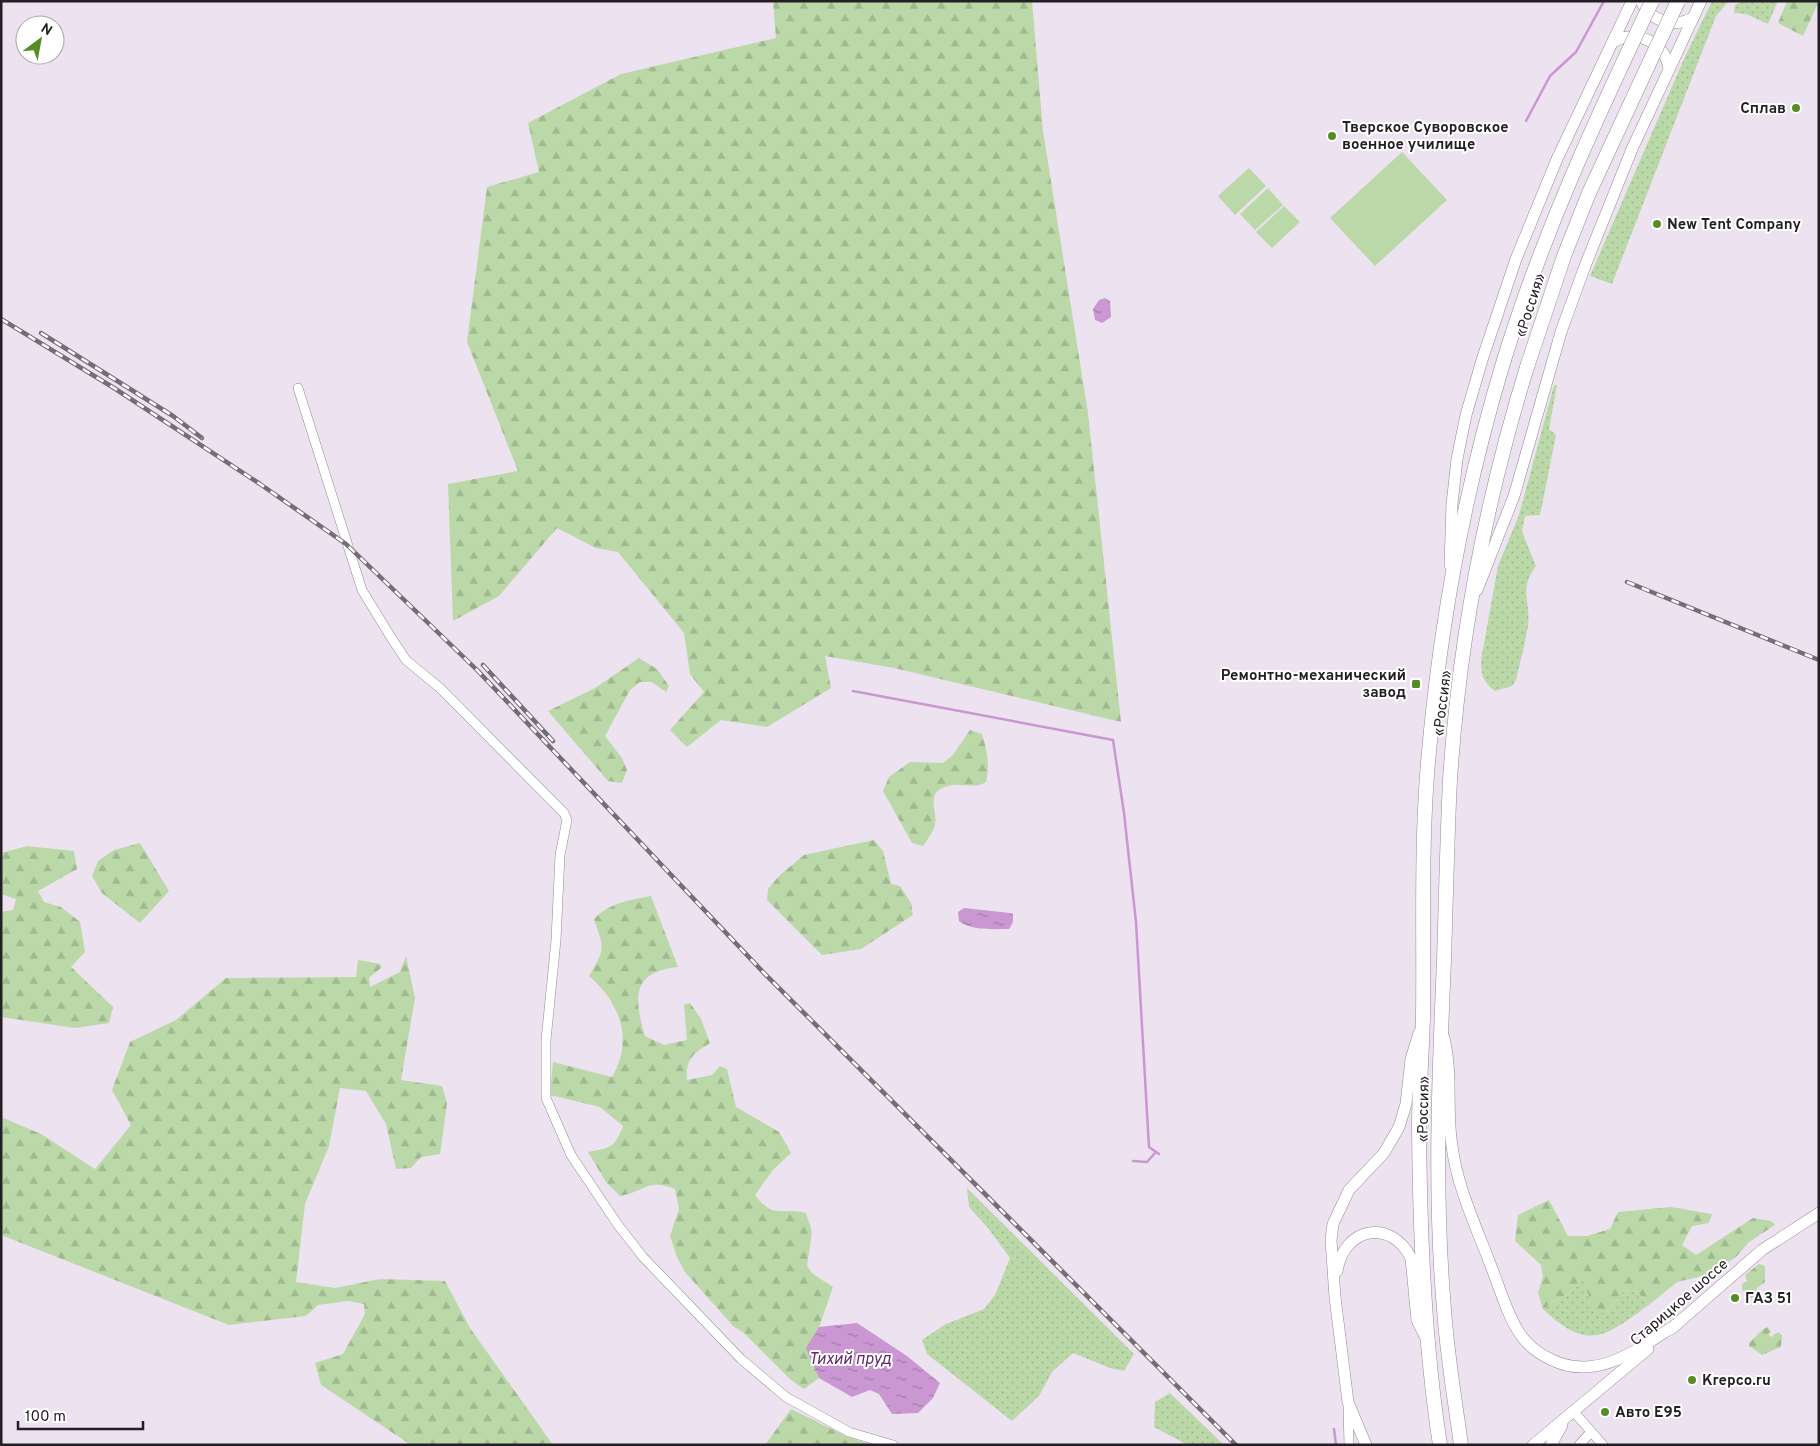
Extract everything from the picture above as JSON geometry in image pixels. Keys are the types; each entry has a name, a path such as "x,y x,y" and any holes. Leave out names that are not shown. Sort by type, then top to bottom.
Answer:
{"highway":[{"name":"«Россия»","path":"1440,1445 1427,1341 1419,1126 1423,1020 1423,863 1427,778 1440,650 1450,593 1484,433 1504,360 1525,295 1566,186 1652,1"},
{"name":"«Россия»","path":"1461,1445 1444,1309 1440,1243 1438,1127 1450,779 1462,670 1498,475 1527,368 1564,256 1614,138 1678,1"}],"main road":[{"path":"1450,593 1450,544 1454,482 1461,437 1482,360 1516,259 1549,178 1632,1"},
{"path":"1641,1 1649,13 1662,21 1678,23 1693,18"},
{"path":"1474,597 1514,496 1561,332 1585,266 1632,149 1701,1"},
{"path":"1613,42 1632,36 1648,39 1664,53 1669,68"},
{"path":"1366,1445 1348,1402 1335,1297 1331,1240 1333,1224 1349,1190 1384,1153 1400,1127 1406,1104 1411,1059 1423,1020"},
{"path":"1441,1027 1450,1062 1450,1125 1458,1179 1508,1308 1524,1338 1533,1349 1554,1361 1570,1367 1587,1368 1624,1357 1676,1325"},
{"name":"Старицкое шоссе","path":"1533,1445 1762,1250 1819,1213"},
{"path":"1335,1297 1338,1263 1345,1248 1354,1239 1365,1234 1379,1233 1390,1235 1402,1244 1412,1258 1416,1320 1427,1341"},
{"path":"1551,1445 1563,1421"}],"street":[{"path":"298,388 362,590 392,639 406,660 447,694 564,813 567,820 560,855 556,940 546,1040 546,1098 571,1154 618,1225 643,1257 741,1359 786,1397 848,1432 893,1445"},
{"path":"1348,1402 1349,1445"},
{"path":"1574,1412 1603,1445"},
{"path":"1579,1445 1591,1432"}],"green space":[{"path":"773,1 1032,1 1043,131 1088,413 1121,722 894,668 825,656 831,688 767,727 721,720 687,747 670,730 704,692 690,674 684,633 618,552 596,548 557,528 499,596 453,621 448,484 518,471 467,342 487,187 539,172 528,123 621,74 776,38"},
{"path":"1712,1 1729,1 1716,16 1612,284 1590,276 1684,59"},
{"path":"1742,1 1778,1 1768,24 1746,14 1734,13 1735,5"},
{"path":"1787,1 1819,1 1803,36 1778,23"},
{"path":"1402,152 1447,200 1375,266 1330,218"},
{"path":"1249,168 1266,186 1235,215 1218,196"},
{"path":"1268,188 1283,205 1255,230 1240,214"},
{"path":"1284,206 1300,222 1272,248 1256,232"},
{"path":"1554,385 1557,385 1549,429 1556,435 1540,515 1525,516 1522,532 1536,566 1526,589 1527,633 1516,680 1512,686 1495,691 1484,678 1481,670 1481,660 1498,566 1519,515"},
{"path":"639,658 657,669 669,686 666,692 652,682 640,682 630,690 605,736 622,758 627,770 622,783 608,781 548,711 595,688"},
{"path":"970,730 982,734 988,770 986,782 977,785 948,786 936,793 934,797 935,825 933,830 923,846 912,843 883,791 889,777 910,762 943,763 953,755"},
{"path":"874,840 883,851 891,884 900,886 911,903 913,915 861,949 822,955 767,900 768,889 780,875 804,855"},
{"path":"140,843 169,891 140,923 102,893 92,876 98,861 114,850"},
{"path":"27,846 74,851 77,869 38,891 44,902 61,907 80,922 85,952 71,967 113,1007 109,1023 75,1028 1,1017 1,912 13,910 16,899 1,894 1,853"},
{"path":"651,896 678,967 651,975 644,981 640,989 638,999 639,1010 645,1036 664,1045 687,1040 684,1005 690,1003 701,1019 710,1043 692,1057 689,1062 687,1080 712,1075 720,1066 727,1069 736,1107 779,1132 791,1153 773,1170 755,1195 768,1208 773,1210 806,1213 812,1232 807,1266 813,1274 833,1287 819,1327 807,1348 819,1378 804,1389 791,1380 743,1332 734,1327 685,1272 677,1257 670,1236 679,1209 675,1189 652,1185 620,1196 606,1182 588,1152 611,1146 617,1139 623,1126 600,1107 550,1095 553,1062 612,1077 619,1063 623,1036 616,1010 600,986 589,976 602,948 594,919 613,906"},
{"path":"406,956 415,998 401,1080 442,1086 447,1103 440,1154 421,1157 411,1168 396,1169 386,1124 366,1091 340,1088 329,1146 305,1204 296,1282 335,1288 380,1279 445,1281 470,1328 553,1445 411,1445 321,1385 315,1363 343,1354 365,1314 364,1304 348,1301 318,1305 306,1316 229,1325 1,1235 1,1117 41,1134 95,1169 131,1125 112,1090 130,1042 176,1020 226,978 356,977 358,960 380,964 382,967 369,978 370,987 400,972"},
{"path":"967,1188 1134,1354 1124,1371 1110,1368 1073,1353 1052,1372 1039,1396 1012,1421 927,1354 922,1340 944,1325 984,1309 995,1295 1010,1258 988,1228 969,1207"},
{"path":"1549,1200 1568,1236 1587,1236 1610,1229 1618,1212 1671,1207 1712,1214 1709,1223 1692,1226 1682,1245 1696,1255 1753,1218 1771,1221 1775,1225 1749,1242 1736,1257 1710,1274 1677,1282 1650,1304 1637,1292 1624,1290 1607,1312 1595,1314 1583,1279 1571,1292 1543,1309 1538,1293 1543,1276 1541,1265 1515,1241 1518,1215"},
{"path":"1759,1264 1765,1266 1765,1282 1757,1288 1754,1297 1749,1299 1742,1289 1742,1284 1747,1281 1745,1275"},
{"path":"1583,1279 1607,1312 1624,1290 1637,1292 1650,1304 1609,1331 1597,1335 1585,1335 1573,1331 1559,1323 1543,1309 1571,1292"},
{"path":"1768,1327 1771,1332 1768,1334 1771,1337 1778,1332 1782,1335 1781,1347 1762,1355 1749,1346 1749,1343 1763,1329"},
{"path":"1170,1393 1224,1445 1188,1445 1154,1427 1155,1402"},
{"path":"791,1409 846,1436 871,1445 765,1445"}],"water":[{"path":"1105,298 1110,301 1111,317 1102,323 1095,320 1093,309 1099,300"},
{"path":"964,908 1010,913 1013,914 1013,922 1009,929 983,929 970,926 959,921 958,912"},
{"name":"Тихий пруд","path":"857,1323 907,1356 940,1383 933,1398 918,1413 892,1414 879,1394 870,1390 852,1397 819,1378 806,1348 819,1327"}],"waterway":[{"path":"1526,121 1550,76 1576,52 1604,1"},
{"path":"853,691 1113,740 1124,813 1136,922 1149,1147 1159,1154"},
{"path":"1133,1161 1147,1162 1155,1153"},
{"path":"1334,1429 1336,1445"}],"railway":[{"path":"1,319 114,388 260,484 346,544 477,670 763,972 1236,1445"},
{"path":"41,333 173,416 202,438"},
{"path":"1627,582 1819,660"},
{"path":"483,665 553,741"}],"place":[{"name":"Сплав","path":"1796,108"},
{"name":"Тверское Суворовское военное училище","path":"1332,136"},
{"name":"New Tent Company","path":"1657,224"},
{"name":"Ремонтно-механический завод","path":"1416,684"},
{"name":"ГАЗ 51","path":"1735,1298"},
{"name":"Krepco.ru","path":"1692,1380"},
{"name":"Авто E95","path":"1605,1412"}]}
